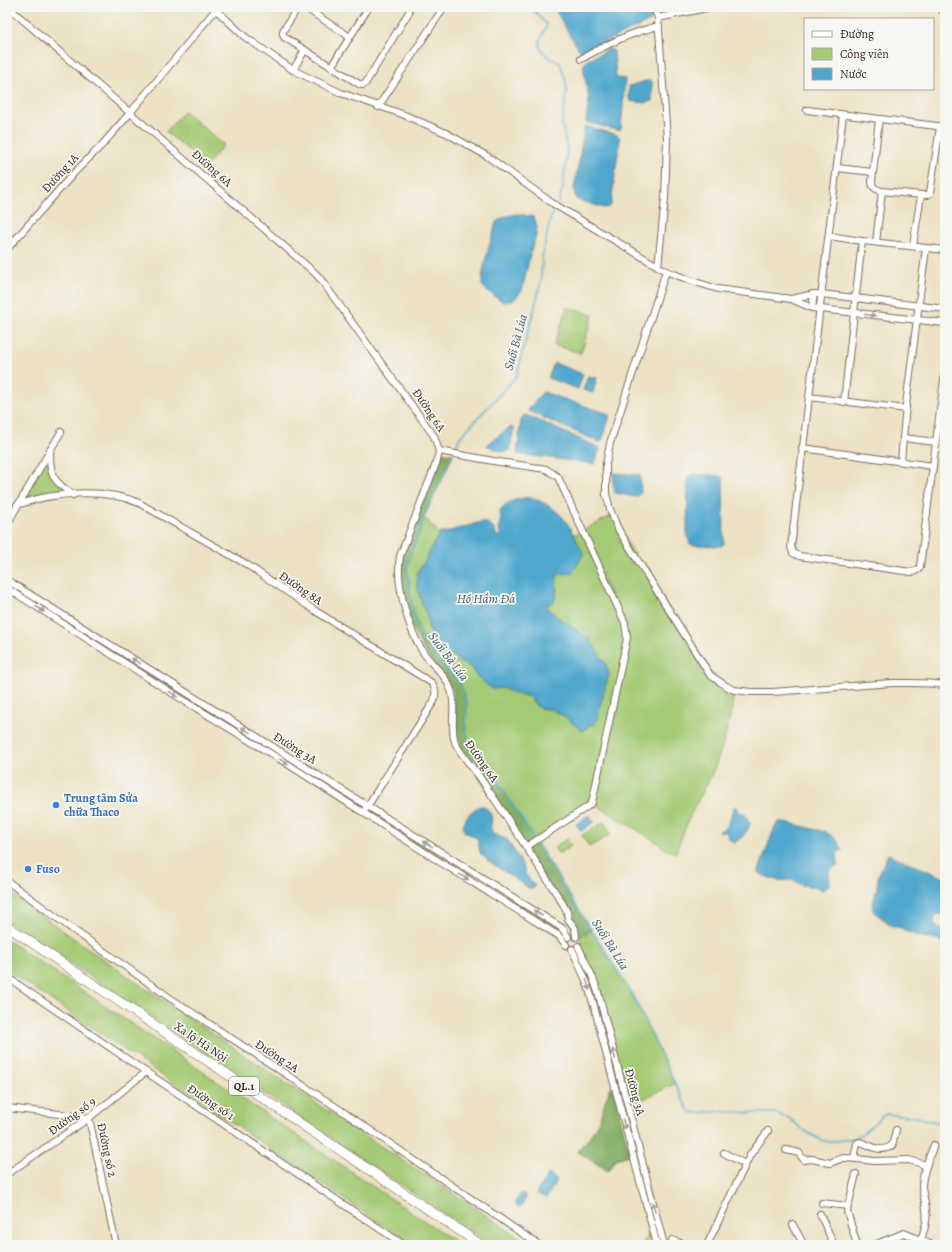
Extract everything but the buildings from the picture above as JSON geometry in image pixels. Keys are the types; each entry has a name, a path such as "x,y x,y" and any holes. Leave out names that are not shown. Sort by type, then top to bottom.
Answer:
{"highway":[{"name":"Xa lộ Hà Nội","path":"7,926 481,1245"},
{"name":"Xa lộ Hà Nội","path":"7,932 470,1245"}],"street":[{"name":"Đường 6A","path":"8,7 207,178 317,276 392,376 434,436 442,451 400,556 399,577 406,614 415,640 449,685 453,700 455,742 528,846 565,908 568,918 575,928 576,937"},
{"path":"298,7 283,34 284,37 359,84 363,85 409,12"},
{"path":"304,7 350,37"},
{"path":"332,67 370,7"},
{"path":"378,106 444,7"},
{"path":"654,7 659,26 667,138 665,199 658,266"},
{"path":"658,18 711,7"},
{"path":"941,7 945,15"},
{"name":"Đường 1A","path":"7,249 73,174 130,113 216,8"},
{"path":"216,8 245,37 293,70 327,88 402,114 460,141 487,156 552,203 595,227 666,271 718,289 791,299 812,308 945,323"},
{"path":"581,59 619,39 648,28 659,26"},
{"path":"293,70 305,50"},
{"path":"807,110 843,115 879,119 942,127 930,193 927,195 882,191 875,189 872,185 879,119"},
{"path":"843,115 802,448 791,547 793,553 799,556 911,572 916,571 920,567 945,372"},
{"path":"837,168 873,172"},
{"path":"876,242 882,191"},
{"path":"913,246 921,195"},
{"path":"828,236 945,250"},
{"path":"844,402 862,241"},
{"path":"901,462 918,306 926,248"},
{"path":"666,271 610,443 606,464 606,494 618,529 683,630 701,662 710,674 726,686 734,690 751,692 773,692 892,683 945,685"},
{"path":"812,308 814,294"},
{"path":"791,299 814,294 822,294 945,309"},
{"path":"809,397 906,409"},
{"path":"7,524 61,432"},
{"path":"904,438 936,442"},
{"path":"802,448 933,466"},
{"path":"50,449 50,469 56,482 73,494"},
{"path":"442,451 546,469 558,477 626,622 627,638 593,801 587,808 528,846"},
{"name":"Đường 8A","path":"17,505 41,497 73,494 111,495 145,506 246,564 317,612 432,683 436,694 434,701 367,806"},
{"name":"Đường 3A","path":"7,580 560,927 568,936"},
{"name":"Đường 3A","path":"7,588 558,935 566,945"},
{"path":"363,813 367,806"},
{"name":"Đường 2A","path":"7,881 170,998 336,1107 539,1245"},
{"path":"560,927 568,918"},
{"path":"573,935 576,937 579,942 576,949 568,948 566,945 568,936 573,935"},
{"name":"Đường 3A","path":"578,946 598,992 664,1245"},
{"name":"Đường 3A","path":"572,949 587,983 657,1245"},
{"name":"Đường số 1","path":"7,977 404,1245"},
{"name":"Đường số 9","path":"7,1174 89,1118 146,1072"},
{"path":"618,1099 625,1097"},
{"name":"Đường số 2","path":"7,1108 89,1118 116,1245"},
{"path":"854,1158 857,1143 860,1142 877,1149 884,1150 892,1146 896,1130"},
{"path":"707,1245 745,1164 768,1131"},
{"path":"923,1242 926,1210 922,1187 926,1165 934,1145"},
{"path":"786,1150 798,1153 804,1160 809,1159 830,1163 843,1158 854,1158 906,1160 926,1165"},
{"path":"724,1153 745,1164"},
{"path":"856,1174 847,1211 857,1245"},
{"path":"822,1203 848,1206"},
{"path":"820,1214 834,1245"},
{"path":"793,1225 804,1245"},
{"path":"874,1245 904,1234 932,1245"},
{"path":"672,1240 686,1245"}],"green space":[{"path":"184,111 224,145 207,165 166,132"},
{"path":"567,307 593,315 581,353 554,345"},
{"path":"440,452 453,454 424,517 407,568 413,609 418,628 437,659 461,684 467,704 466,731 470,744 497,780 591,929 579,936 573,933 570,918 456,742 453,690 425,652 411,626 401,577 402,557"},
{"path":"49,455 49,469 68,493 21,502"},
{"path":"611,516 700,663 734,691 728,725 718,759 709,780 690,815 676,853 663,848 660,844 593,803 535,840 497,780 470,744 466,731 466,718 461,684 437,659 425,641 418,628 413,609 407,568 424,517 440,534 426,559 422,604 427,616 428,627 436,641 460,662 471,667 475,674 486,684 529,697 536,706 551,709 567,718 582,731 592,724 589,639 552,614 548,610 547,606 548,604 552,603 557,591 557,574 569,573 582,551 574,535 581,531 629,638 584,530"},
{"path":"7,583 352,800 351,802 7,585"},
{"path":"383,819 560,930 565,936 564,939 381,821"},
{"path":"604,822 611,834 589,847 582,835"},
{"path":"567,839 571,846 558,854 554,847"},
{"path":"7,891 136,982 531,1245 491,1245 7,921"},
{"path":"592,930 633,996 675,1084 630,1105 581,946 582,942 580,937"},
{"path":"7,940 460,1245 412,1245 7,970"},
{"path":"578,950 595,993 622,1096 620,1097 576,951"},
{"path":"612,1086 630,1155 615,1159 608,1171 577,1151 595,1128 601,1115 609,1089"},
{"path":"623,1099 661,1245 620,1100"},
{"path":"651,1231 655,1245 641,1245"}],"water":[{"path":"554,7 652,7 653,18 650,21 585,51 580,51"},
{"path":"609,49 614,51 616,78 625,79 621,129 617,130 586,122 589,100 583,66 586,61"},
{"path":"646,81 652,81 652,101 645,103 630,101 629,86"},
{"path":"585,126 618,135 620,139 611,205 609,207 604,208 576,199 574,189"},
{"path":"518,214 534,217 537,226 536,236 522,291 513,301 503,302 487,291 482,285 483,269 496,222 506,216"},
{"path":"554,363 583,374 578,389 548,378"},
{"path":"588,376 597,378 593,393 583,390"},
{"path":"543,392 609,414 609,419 602,441 599,442 528,411"},
{"path":"526,415 600,448 595,464 517,454 521,420 523,416"},
{"path":"511,427 514,428 509,451 503,452 486,445"},
{"path":"613,473 640,475 641,492 638,496 636,497 615,493"},
{"path":"690,475 720,476 723,478 724,544 721,546 690,544 687,533 688,478"},
{"name":"Hồ Hầm Đá","path":"531,497 558,512 568,524 583,555 573,572 558,574 555,600 553,603 548,604 547,609 589,639 606,664 609,674 595,725 589,725 582,731 567,718 551,709 539,708 529,697 505,689 493,689 489,687 475,674 471,667 460,662 436,641 428,627 427,616 417,587 417,573 440,534 484,522 490,525 497,537 500,537 500,510 510,502"},
{"path":"480,806 484,806 492,817 491,829 493,832 498,836 507,839 523,866 526,875 535,886 534,888 531,889 527,887 487,860 480,853 478,839 464,831 463,827 467,817 471,812"},
{"path":"737,806 739,812 745,814 750,823 745,834 734,844 726,832 719,832 730,819 733,808"},
{"path":"589,815 594,822 581,831 576,824"},
{"path":"780,821 826,832 837,840 842,850 837,853 838,865 829,870 830,884 824,890 805,885 802,886 792,880 769,878 758,873 775,826"},
{"path":"888,854 945,878 945,915 935,915 934,922 936,927 945,929 945,942 894,927 874,912 872,907 877,888 878,876"},
{"path":"548,1174 557,1180 546,1198 536,1193"},
{"path":"520,1194 524,1194 526,1198 522,1206 519,1207 516,1205 515,1201 519,1198"}],"waterway":[{"name":"Suối Bà Lúa","path":"531,7 547,25 540,40 541,48 549,57 560,63 567,89 562,125 567,149 563,187 558,204"},
{"name":"Suối Bà Lúa","path":"454,452 460,437 516,377 541,282 542,258 550,220 557,207"},
{"name":"Suối Bà Lúa","path":"452,456 424,517 407,568 413,609 418,628 425,641 437,659 461,684 467,704 466,731 470,744 497,780 534,839"},
{"name":"Suối Bà Lúa","path":"536,842 633,996 690,1112 698,1113 722,1111 774,1113 789,1118 803,1130 823,1141 836,1141 854,1138 862,1134 885,1114 911,1116 945,1124"}],"place":[{"name":"Trung tâm Sửa chữa Thaco","path":"56,805"},
{"name":"Fuso","path":"28,869"}]}
